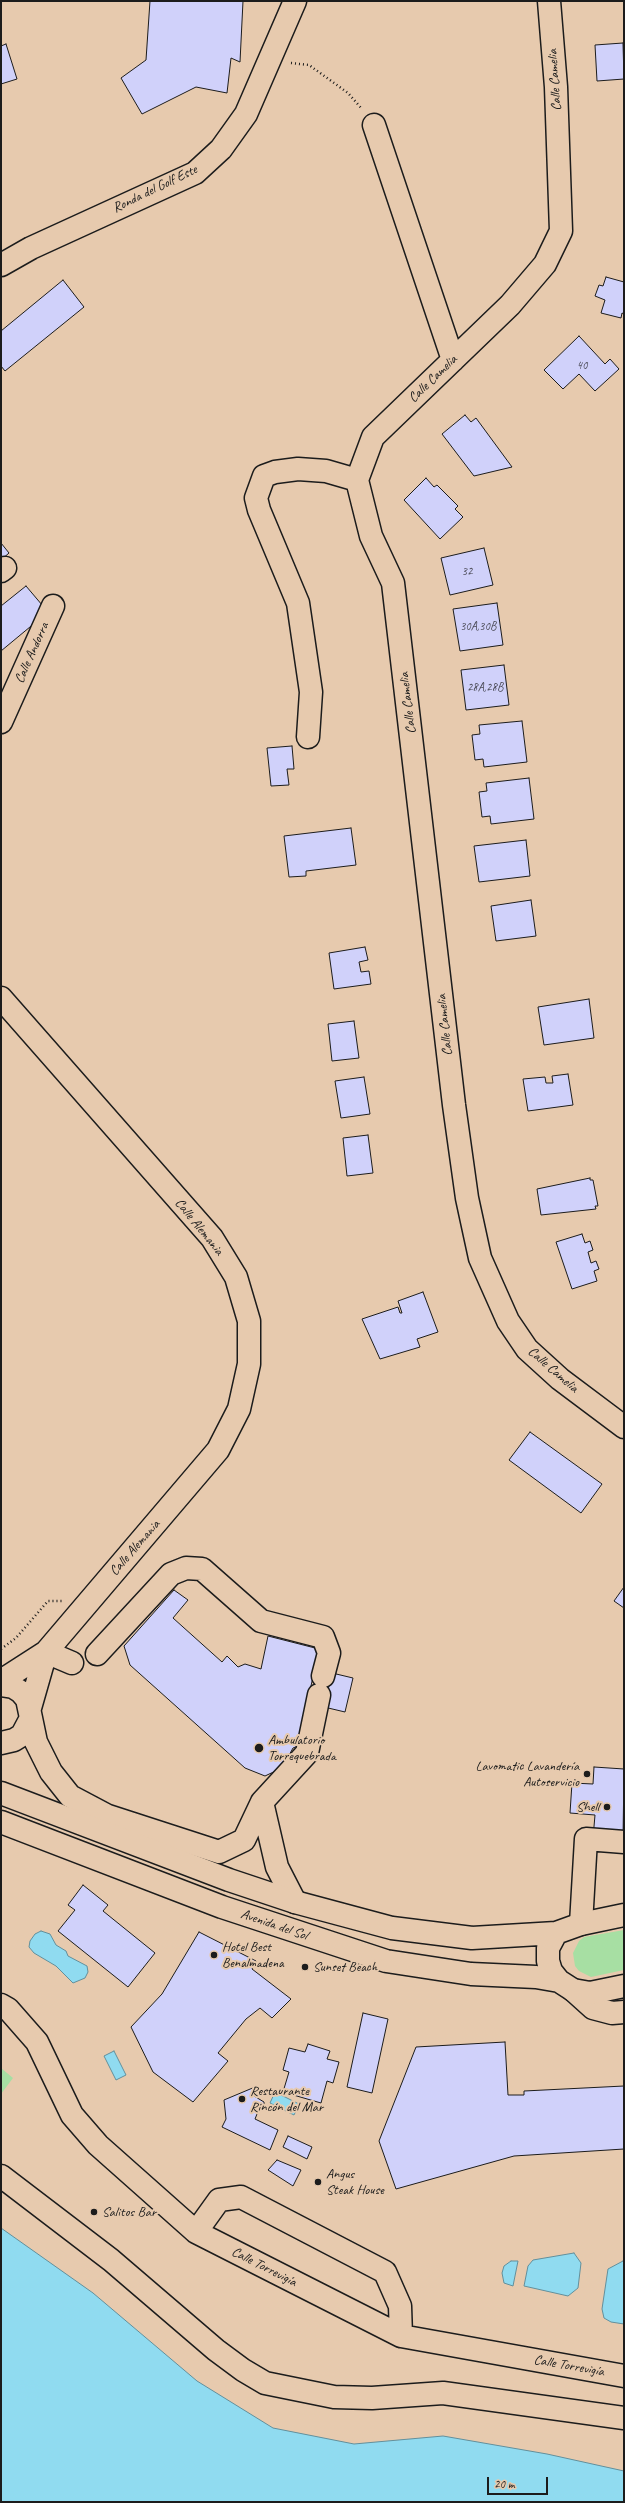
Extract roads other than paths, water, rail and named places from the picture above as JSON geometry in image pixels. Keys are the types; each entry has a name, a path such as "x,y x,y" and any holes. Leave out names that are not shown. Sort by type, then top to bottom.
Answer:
{"street":[{"name":"Ronda del Golf Este","path":"1,265 31,248 195,173 221,149 246,114 295,1"},
{"name":"Calle Camelia","path":"549,1 556,87 561,231 545,264 510,305 373,438 357,480 372,536 393,582 454,1105 467,1198 480,1258 508,1321 527,1349 560,1379 624,1427"},
{"path":"374,125 453,360"},
{"path":"308,737 311,692 298,603 259,510 256,498 264,476 275,472 298,470 326,471 357,480"},
{"name":"Calle Andorra","path":"1,722 53,606"},
{"name":"Calle Alemania","path":"1,998 212,1238 236,1277 249,1321 249,1364 239,1409 218,1450 46,1652 30,1713"},
{"path":"97,1654 171,1574 199,1561 202,1569 261,1621 323,1636 328,1653 307,1753 300,1764 262,1802 244,1840 219,1852 108,1816"},
{"path":"1,1681 46,1652 72,1663"},
{"path":"1,1685 12,1687 21,1692 30,1713 36,1742 51,1772 70,1796 229,1880"},
{"path":"1,1743 14,1740 22,1735 30,1713"},
{"name":"Avenida del Sol","path":"1,1793 229,1880 295,1902 392,1928 556,1933 581,1924 624,1915"},
{"path":"262,1802 277,1867 295,1902"},
{"name":"Avenida del Sol","path":"1,1822 222,1907 386,1961 471,1974 536,1977 590,1994 624,1986"},
{"path":"581,1924 586,1839 624,1842"},
{"path":"556,1933 548,1948 548,1961 551,1971 566,1986 593,2008 612,2014 624,2012"},
{"name":"Calle Torrevigía","path":"1,2005 8,2009 38,2042 72,2115 98,2145 196,2232 401,2336 624,2376"},
{"path":"1,2176 111,2260 216,2350 243,2370 266,2383 334,2397 372,2398 443,2393 624,2418"},
{"path":"196,2232 219,2200 241,2197 385,2272 400,2306 401,2336"}],"water":[{"path":"41,1931 50,1934 56,1945 66,1951 68,1956 87,1966 88,1972 85,1978 73,1983 56,1966 34,1953 29,1947 30,1941 35,1934"},
{"path":"114,2051 126,2075 116,2080 104,2056"},
{"path":"275,2092 299,2104 294,2115 270,2103"},
{"path":"1,2228 93,2293 197,2381 273,2428 354,2444 443,2436 547,2454 624,2471 624,2502 1,2502"},
{"path":"574,2253 581,2263 578,2288 568,2296 524,2286 528,2266 533,2260"},
{"path":"511,2261 518,2261 513,2286 504,2283 502,2273 504,2266"},
{"path":"623,2261 624,2324 611,2322 604,2318 602,2309 608,2269"}],"place":[{"name":"Ambulatorio Torrequebrada","path":"259,1748"},
{"name":"Lavomatic Lavandería Autoservicio","path":"587,1774"},
{"name":"Shell","path":"607,1807"},
{"name":"Hotel Best Benalmadena","path":"214,1955"},
{"name":"Sunset Beach","path":"305,1967"},
{"name":"Restaurante Rincón del Mar","path":"242,2099"},
{"name":"Angus Steak House","path":"318,2182"},
{"name":"Salitos Bar","path":"94,2212"}]}
